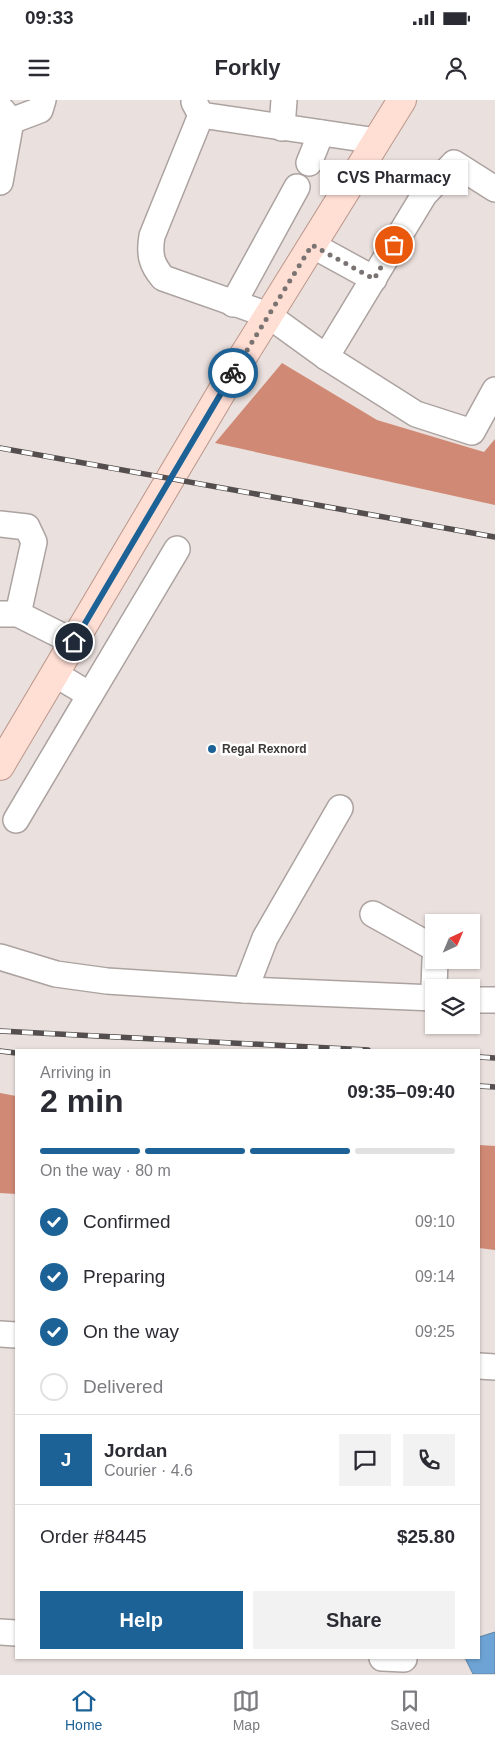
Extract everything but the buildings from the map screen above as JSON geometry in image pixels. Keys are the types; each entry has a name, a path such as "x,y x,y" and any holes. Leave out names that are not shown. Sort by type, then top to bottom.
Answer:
{"main road":[{"path":"0,766 268,315 402,100"}],"street":[{"path":"0,182 4,116 40,110 43,100"},
{"path":"282,128 284,100"},
{"path":"377,141 282,128 198,108 152,236 149,252 154,268 163,278 268,315 326,357 416,414 472,432 495,390"},
{"path":"309,163 321,133"},
{"path":"326,357 424,194 454,163 495,189"},
{"path":"233,304 297,187"},
{"path":"312,245 374,279"},
{"path":"0,524 27,527 34,542 9,614 74,642"},
{"path":"16,820 177,549"},
{"path":"55,674 90,695"},
{"path":"245,990 266,938 340,808"},
{"path":"373,914 425,943"},
{"path":"0,957 56,974 98,980 245,990 425,998"},
{"path":"480,1000 495,1000"},
{"path":"0,1334 15,1335"},
{"path":"480,1366 495,1367"},
{"path":"0,1632 15,1633"}],"shaded area":[{"path":"282,363 377,420 484,452 495,439 495,505 215,443"},
{"path":"0,1093 15,1096 15,1194 0,1193"},
{"path":"480,1145 495,1146 495,1250 480,1248"}],"water":[{"path":"495,1632 495,1674 473,1674 466,1659 480,1659 480,1637"}],"railway":[{"path":"0,448 495,537"},
{"path":"0,1031 349,1049"},
{"path":"0,1051 15,1053"},
{"path":"480,1057 495,1058"},
{"path":"480,1086 495,1087"}],"way so far":[{"path":"233,373 312,245 374,279 394,245"}],"place":[{"name":"CVS Pharmacy","path":"394,245"},
{"name":"Regal Rexnord","path":"212,749"}],"route":[{"path":"74,642 233,373"}]}
